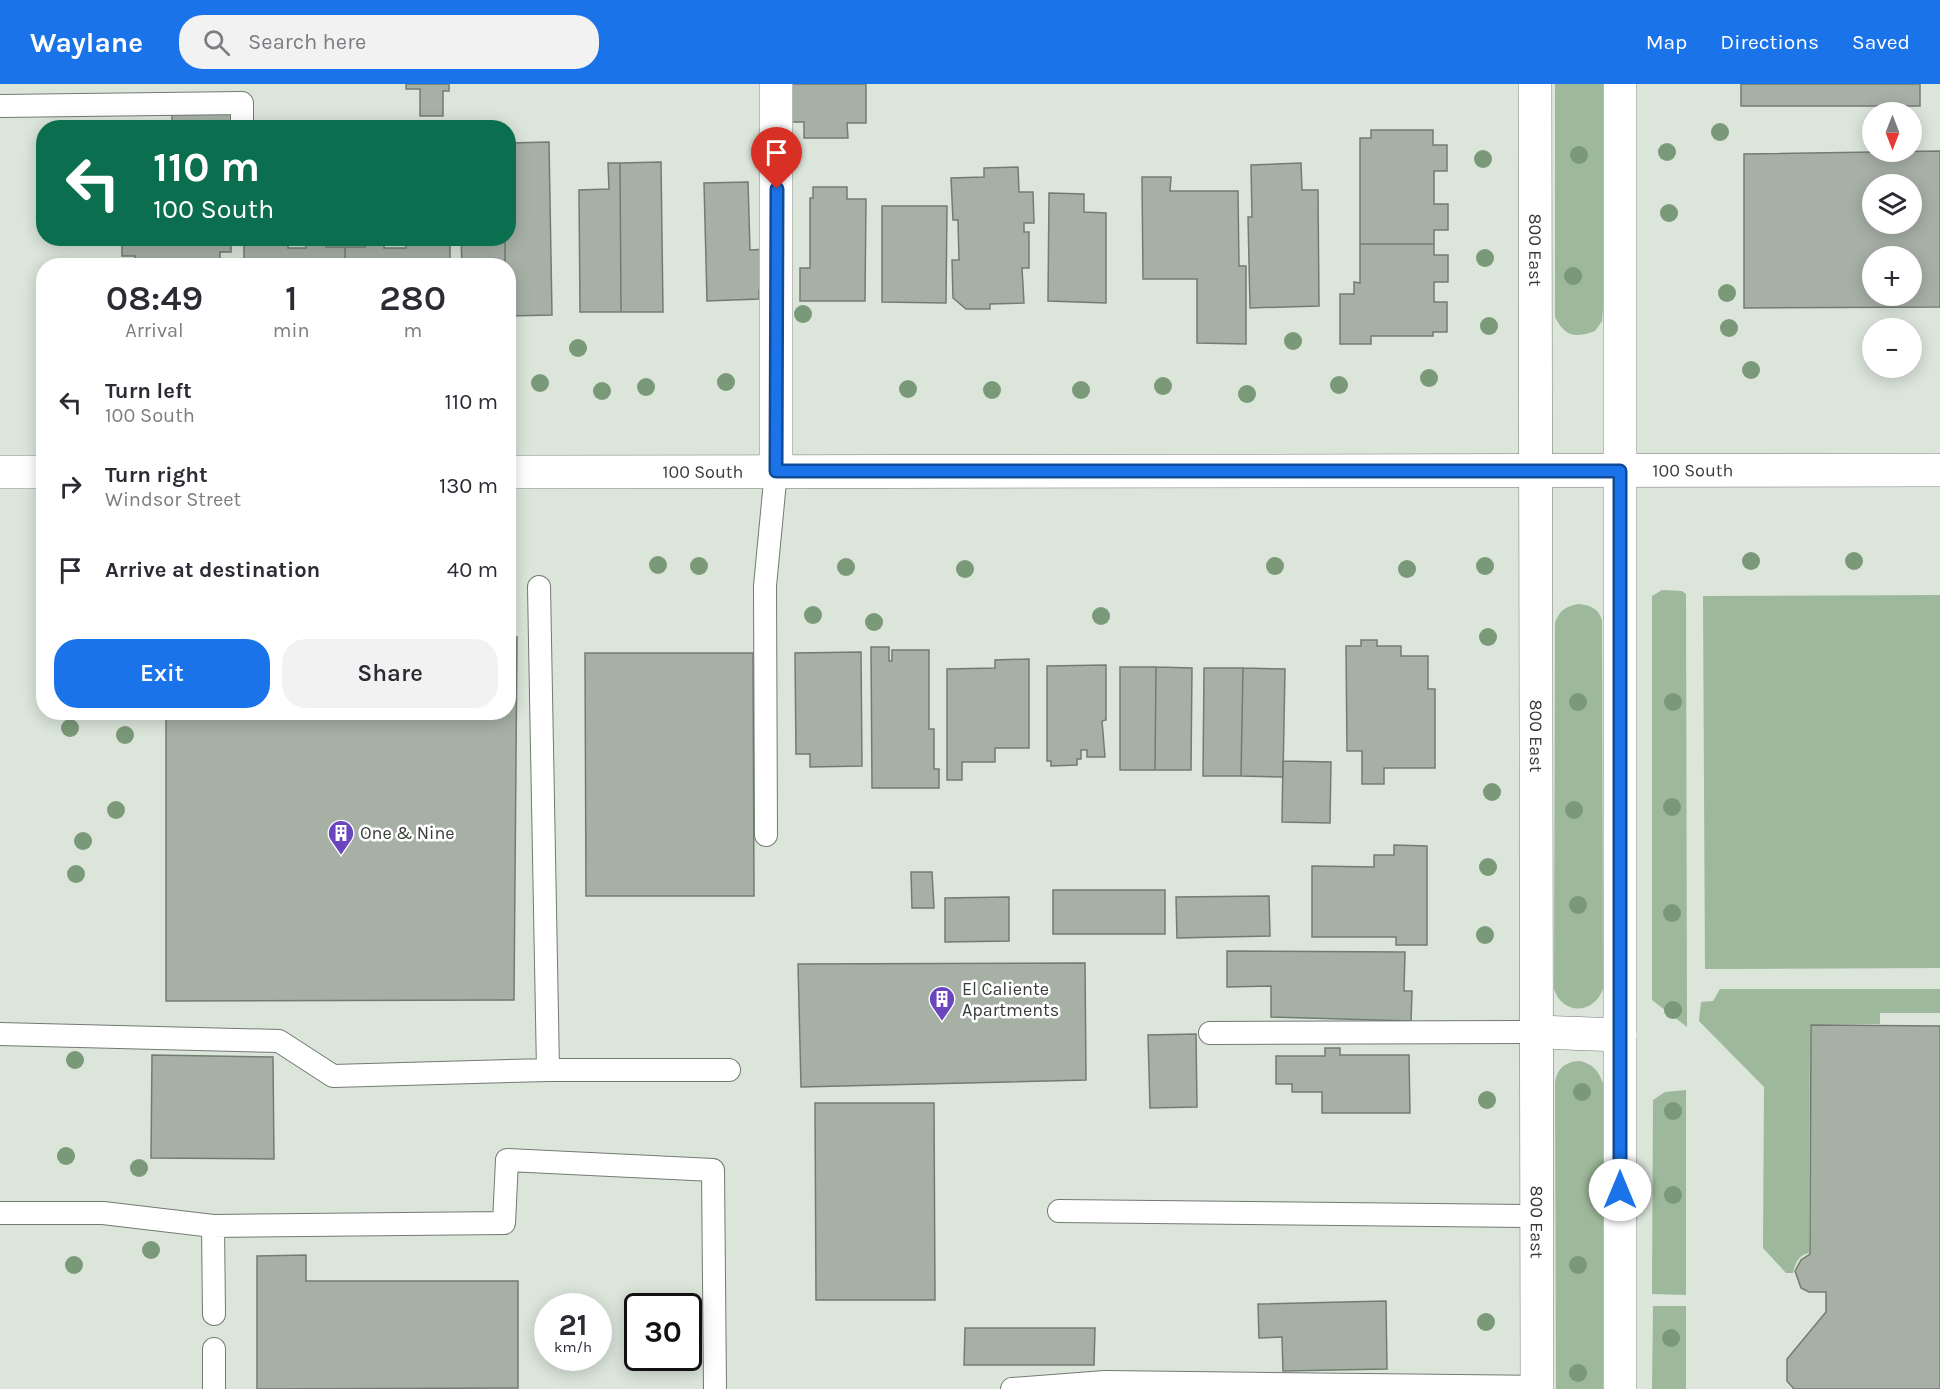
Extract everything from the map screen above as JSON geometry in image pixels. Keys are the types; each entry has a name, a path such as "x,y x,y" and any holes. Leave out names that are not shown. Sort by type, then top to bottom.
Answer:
{"street":[{"path":"776,84 776,471"},
{"name":"800 East","path":"1535,84 1537,1388"},
{"path":"1620,84 1620,1389"},
{"name":"100 South","path":"516,472 1940,470"},
{"path":"0,472 36,472"},
{"path":"1537,1032 1620,1035"}],"lane":[{"path":"0,106 242,103 242,120"},
{"path":"766,835 765,586 776,471"},
{"path":"539,587 548,1070"},
{"path":"1210,1033 1537,1032"},
{"path":"0,1034 279,1041 333,1076 548,1070 729,1070"},
{"path":"0,1214 103,1213 213,1226 504,1223 507,1160 712,1170 715,1389"},
{"path":"1059,1211 1537,1216"},
{"path":"213,1226 214,1314"},
{"path":"214,1349 214,1389"},
{"path":"1012,1389 1105,1382 1537,1388"}],"green space":[{"path":"1555,84 1603,84 1602,321 1595,331 1582,335 1567,332 1555,317"},
{"path":"1662,590 1682,591 1686,594 1687,1027 1652,1000 1652,596"},
{"path":"1940,595 1940,968 1705,969 1703,596"},
{"path":"1578,604 1593,608 1602,620 1603,989 1593,1003 1579,1008 1564,1004 1554,989 1555,623 1564,610"},
{"path":"1720,989 1940,989 1940,1013 1880,1013 1880,1024 1810,1025 1809,1253 1796,1263 1793,1273 1786,1273 1763,1248 1764,1087 1699,1021 1701,1002 1713,1001"},
{"path":"1580,1061 1595,1069 1603,1083 1603,1389 1556,1389 1555,1083 1563,1067"},
{"path":"1686,1090 1686,1295 1652,1294 1653,1100 1665,1092"},
{"path":"1653,1306 1686,1306 1686,1389 1652,1389"}],"building":[{"path":"406,84 449,84 449,91 443,91 443,116 420,116 420,89 406,89"},
{"path":"792,84 866,84 866,123 847,123 848,138 804,138 804,122 792,122"},
{"path":"1741,84 1920,84 1920,102 1862,102 1862,106 1741,106"},
{"path":"172,110 232,110 232,120 172,120"},
{"path":"1371,130 1433,130 1433,145 1447,145 1447,171 1434,171 1434,204 1448,204 1448,230 1434,230 1434,244 1360,244 1360,138 1371,138"},
{"path":"549,142 552,315 516,316 516,258 505,258 505,246 516,246 516,143"},
{"path":"1922,151 1940,151 1940,307 1744,308 1744,154 1862,152 1862,162 1922,162"},
{"path":"661,162 663,312 621,312 620,163"},
{"path":"608,163 620,163 621,312 580,312 579,190 609,189"},
{"path":"1301,163 1302,190 1318,190 1319,306 1250,308 1248,217 1252,217 1251,165"},
{"path":"1018,167 1019,192 1033,192 1034,223 1024,223 1024,232 1029,232 1029,268 1022,268 1024,303 990,304 990,309 966,309 953,298 952,260 959,260 958,220 953,220 951,178 984,177 984,168"},
{"path":"1142,177 1171,177 1170,191 1238,191 1239,266 1246,266 1246,344 1197,343 1197,279 1143,279"},
{"path":"748,182 750,250 769,249 770,290 759,290 759,299 707,301 704,183"},
{"path":"813,187 847,187 847,199 866,199 865,301 800,301 800,268 810,268 810,198 813,198"},
{"path":"1049,193 1084,194 1084,212 1106,213 1106,303 1048,301"},
{"path":"882,206 947,206 946,303 882,302"},
{"path":"1360,244 1434,244 1434,255 1448,255 1448,282 1434,282 1434,302 1447,302 1447,332 1433,332 1433,336 1371,336 1371,344 1340,344 1340,294 1354,294 1354,282 1360,283"},
{"path":"122,246 231,246 231,252 220,252 220,258 122,256"},
{"path":"244,246 345,247 345,258 244,258"},
{"path":"450,246 450,258 345,258 345,247"},
{"path":"461,246 505,246 505,258 462,258"},
{"name":"One & Nine","path":"517,637 514,1000 166,1001 166,720 516,720"},
{"path":"1361,640 1377,640 1377,646 1401,646 1401,656 1428,656 1428,689 1435,689 1435,768 1384,768 1384,784 1362,784 1362,751 1347,751 1346,646 1361,646"},
{"path":"871,647 889,647 889,661 892,661 892,650 929,650 929,729 934,729 934,769 939,769 939,788 872,788"},
{"path":"861,652 862,766 810,767 810,754 796,754 795,653"},
{"path":"585,653 753,653 754,896 586,896"},
{"path":"1029,659 1029,748 995,748 995,762 962,762 962,780 947,780 947,669 995,668 995,660"},
{"path":"1106,665 1106,720 1102,721 1105,757 1087,757 1087,750 1081,750 1081,759 1077,759 1077,765 1051,766 1051,761 1047,761 1047,666"},
{"path":"1120,667 1156,667 1155,770 1120,770"},
{"path":"1156,667 1192,668 1191,770 1155,770"},
{"path":"1204,668 1243,668 1241,776 1203,776"},
{"path":"1243,668 1285,669 1283,777 1241,776"},
{"path":"1283,761 1331,762 1330,823 1282,822"},
{"path":"1394,845 1427,846 1427,945 1396,945 1396,937 1312,937 1312,866 1374,867 1374,855 1394,855"},
{"path":"911,872 932,872 934,908 912,908"},
{"path":"1053,890 1165,890 1165,934 1053,934"},
{"path":"1269,896 1270,936 1177,938 1176,897"},
{"path":"1009,897 1009,941 945,942 945,898"},
{"path":"1227,951 1405,952 1404,991 1412,991 1411,1021 1271,1017 1271,986 1227,987"},
{"name":"El Caliente Apartments","path":"1085,963 1086,1080 801,1087 798,964"},
{"path":"1811,1025 1940,1026 1940,1389 1794,1389 1787,1381 1787,1359 1826,1312 1826,1292 1809,1292 1801,1288 1795,1271 1801,1260 1810,1254"},
{"path":"1196,1034 1197,1107 1150,1108 1148,1035"},
{"path":"1325,1048 1340,1048 1340,1055 1409,1055 1410,1113 1322,1113 1322,1092 1292,1092 1292,1084 1276,1084 1276,1056 1325,1056"},
{"path":"152,1055 273,1057 274,1159 151,1158"},
{"path":"815,1103 934,1103 935,1300 816,1300"},
{"path":"306,1255 306,1281 518,1281 518,1388 257,1389 257,1256"},
{"path":"1386,1301 1387,1369 1283,1371 1282,1337 1259,1338 1258,1304"},
{"path":"965,1328 1095,1328 1094,1365 964,1365"}],"place":[{"name":"One & Nine","path":"341,856"},
{"name":"El Caliente Apartments","path":"942,1022"}],"route":[{"path":"777,189 776,471 1620,471 1620,1190"}]}
